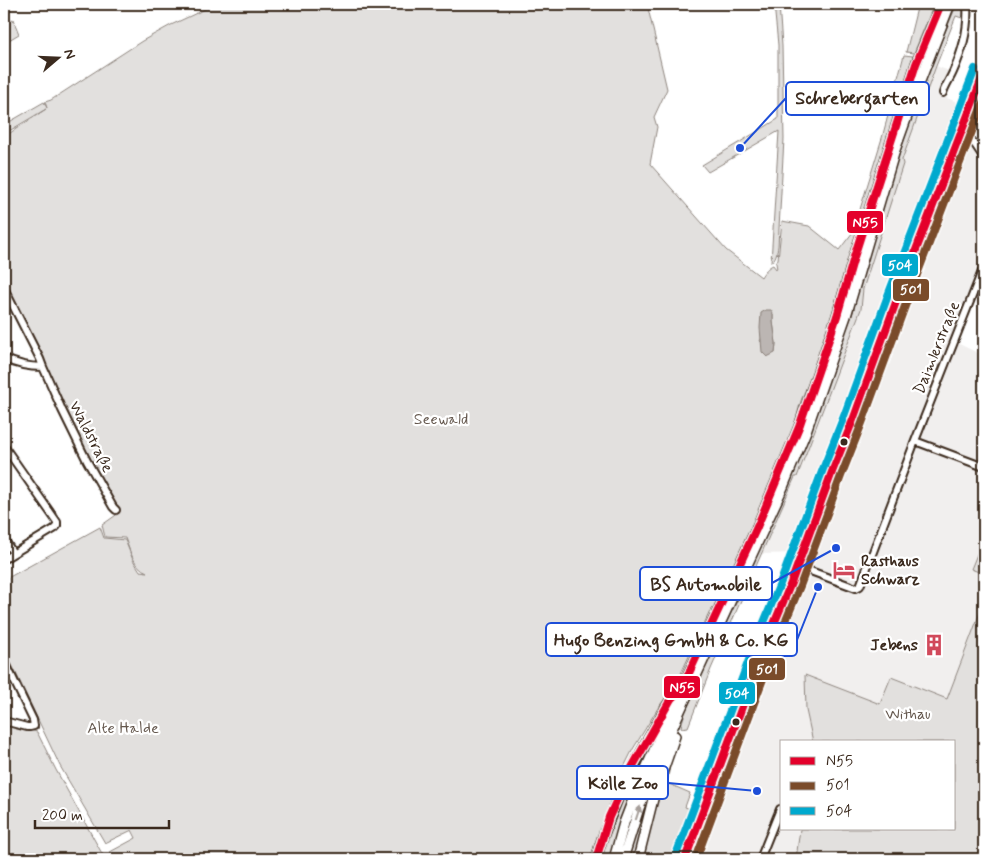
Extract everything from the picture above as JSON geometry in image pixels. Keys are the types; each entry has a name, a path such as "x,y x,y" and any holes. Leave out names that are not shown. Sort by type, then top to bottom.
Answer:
{"highway":[{"path":"614,859 624,823 639,784 757,526 799,427 837,316 854,256 916,64 941,4"},
{"path":"623,859 644,796 695,679 780,495 806,431 846,316 895,150 950,4"},
{"path":"638,859 658,786 692,693 695,679"},
{"path":"596,859 610,817 630,771 671,699 682,688"}],"street":[{"path":"943,94 964,45 967,4"},
{"path":"685,859 984,73"},
{"path":"961,133 974,143 984,158"},
{"name":"Daimlerstraße","path":"797,566 856,588 860,586 984,266"},
{"name":"Waldstraße","path":"4,288 40,359 87,461 116,510"},
{"path":"4,358 16,364 44,370"},
{"path":"915,440 984,467"},
{"path":"4,446 58,526 4,559"},
{"path":"4,539 13,553"},
{"path":"4,721 27,727 34,726 33,720 5,664"},
{"path":"760,859 780,810"}],"shaded area":[{"path":"936,66 949,71 940,91 941,96 971,107 961,133 984,158 984,266 955,342 984,356 984,537 971,569 984,574 984,602 947,699 891,677 880,705 805,675 806,710 813,740 780,740 780,830 800,830 796,859 681,859 798,553 761,554 797,476 861,309 863,289 902,160"},
{"path":"771,310 773,314 776,343 775,353 767,357 762,352 760,328 761,313"}],"green space":[{"name":"Seewald","path":"216,4 647,4 667,89 654,117 657,127 650,164 726,250 761,277 773,265 777,269 776,263 782,221 809,226 839,250 853,232 882,138 904,55 913,56 817,367 804,393 796,422 772,483 717,604 711,609 677,682 658,708 633,749 609,797 616,784 591,859 532,859 523,857 522,859 114,859 110,852 136,838 132,830 105,843 60,766 4,648 4,580 100,527 104,538 125,540 133,560 140,571 147,572 136,562 125,538 105,537 102,525 119,513 89,461 4,280 4,231 9,231 6,195 4,195 4,137 46,109 4,134 4,125 44,102 47,108 45,102 171,25","holes":["773,314 776,343 775,353 760,341"]},
{"path":"774,4 779,4 784,139 778,246 777,253 771,262 779,131 708,172 702,165 778,119 778,45"},
{"path":"918,4 934,4 914,53 906,52"},
{"path":"957,4 965,4 965,19 956,16 936,66 902,160 903,164 863,289 861,309 797,477 795,477 711,669 688,727 681,728 689,705 747,581 792,473 851,317 855,305 856,291 902,146 928,74"},
{"path":"13,19 19,34 4,43 4,23"},
{"path":"984,537 984,574 971,569"},
{"name":"Withau","path":"984,602 984,859 796,859 800,830 956,830 956,740 813,740 806,710 805,675 880,704 891,677 947,699"},
{"path":"4,723 37,732 105,859 4,859"},
{"path":"659,725 623,813 610,859 602,859 605,846 634,770"},
{"path":"660,760 635,859 626,859"},
{"path":"670,766 667,783 690,793 685,807 698,812 680,859 642,859 662,780"}],"transit line":[{"name":"N55","path":"596,859 609,817 630,771 671,699 682,688 757,527 799,427 837,316 916,64 941,4"},
{"name":"504","path":"676,855 975,69"},
{"name":"N55","path":"685,859 984,73"},
{"name":"501","path":"696,859 984,100"}],"place":[{"name":"Schrebergarten","path":"740,148"},
{"name":"BS Automobile","path":"836,548"},
{"name":"Rasthaus Schwarz","path":"844,570"},
{"name":"Hugo Benzing GmbH & Co. KG","path":"818,587"},
{"name":"Jebens","path":"934,645"},
{"name":"Kölle Zoo","path":"757,791"}],"park label":[{"name":"Alte Halde","path":"123,728"}]}
